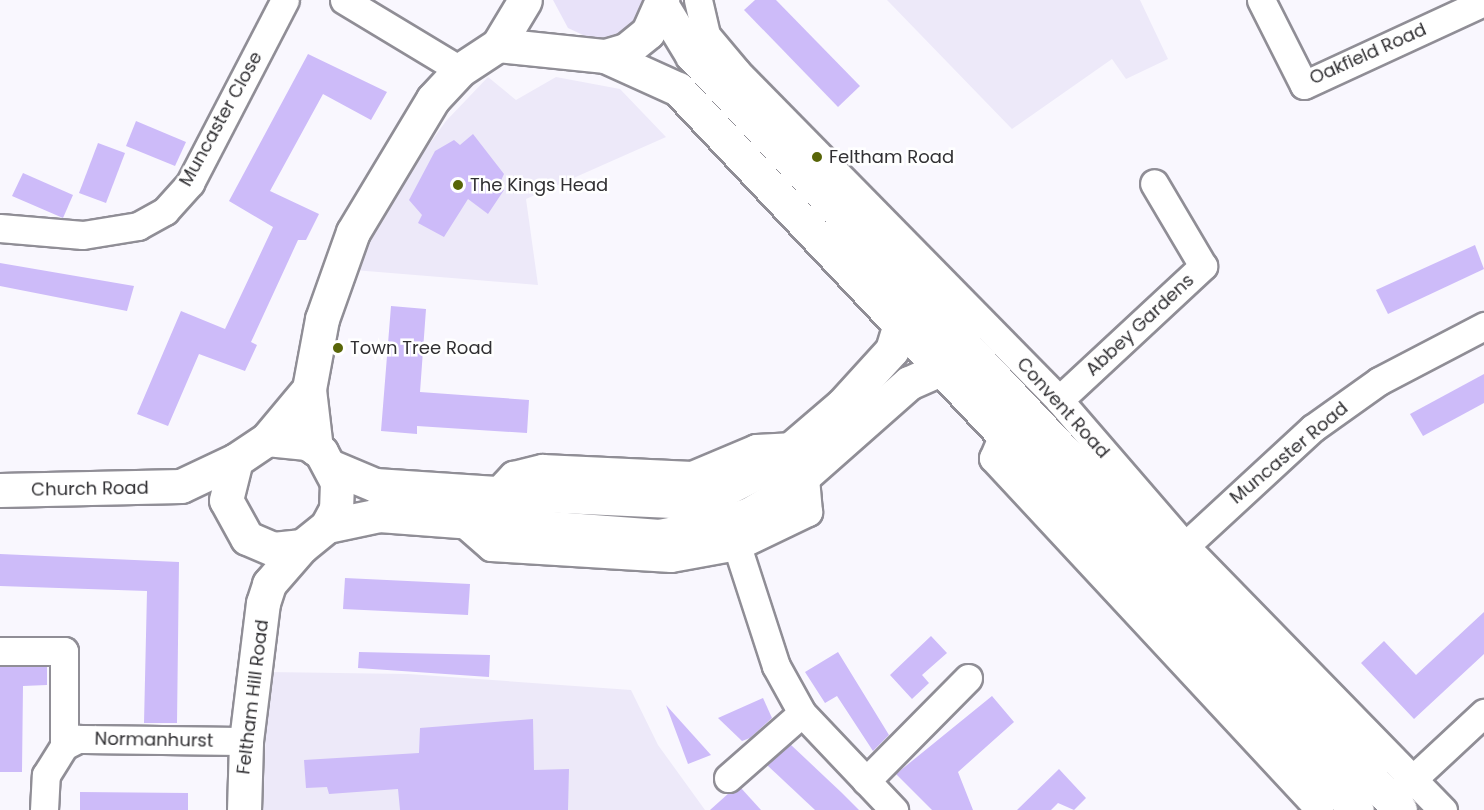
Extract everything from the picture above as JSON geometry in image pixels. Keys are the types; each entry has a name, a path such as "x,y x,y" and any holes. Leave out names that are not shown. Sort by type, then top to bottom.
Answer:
{"main road":[{"path":"315,536 338,490 324,458 309,389 322,319 353,232 427,109 460,70 498,45 525,0"},
{"path":"532,0 551,37 570,51"},
{"path":"605,56 626,50 648,32 661,2"},
{"name":"Convent Road","path":"661,2 692,55 952,331 1177,553 1401,796"},
{"path":"498,45 605,56 678,89 1002,437 1357,810"},
{"path":"309,389 267,439 236,460 227,481 229,512 247,538 283,549 379,515 659,536 747,515 800,460 892,350 899,327"},
{"path":"267,439 291,438 375,485 496,494 672,501 721,491 774,464 800,460 909,383 940,369"},
{"name":"Church Road","path":"0,489 181,486 236,460"},
{"name":"Church Road","path":"181,486 229,512"},
{"name":"Feltham Hill Road","path":"269,584 315,536"},
{"name":"Feltham Hill Road","path":"244,810 246,741 254,656 269,584 268,558 260,543"}],"street":[{"name":"Muncaster Close","path":"0,228 82,235 138,226 165,211 190,183 285,0"},
{"path":"345,0 460,70"},
{"name":"Convent Road","path":"698,0 706,35 737,72 1059,400 1177,553"},
{"name":"Oakfield Road","path":"1261,0 1304,85 1484,2"},
{"name":"Abbey Gardens","path":"1059,400 1203,266 1154,183"},
{"name":"Muncaster Road","path":"1177,553 1313,428 1379,381 1484,326"},
{"path":"1002,437 993,458 1320,810"},
{"path":"460,520 491,547 670,558 737,546 807,512 800,460"},
{"path":"737,546 776,666 802,713 894,810"},
{"path":"0,651 64,651 64,746 46,775 44,810"},
{"path":"866,781 968,678"},
{"path":"729,778 802,713"},
{"path":"1401,796 1484,713"},
{"name":"Normanhurst","path":"64,746 78,739 246,741"},
{"name":"Convent Road","path":"1401,796 1443,810"}],"shaded area":[{"path":"553,0 649,0 641,22 613,40 596,41 568,28"},
{"path":"887,0 1140,0 1168,59 1126,79 1112,59 1012,129"},
{"path":"488,77 516,100 556,77 620,89 666,137 526,199 538,285 354,270 387,203 446,121"},
{"path":"268,672 408,674 631,690 658,745 705,810 263,810"}],"building":[{"path":"755,0 776,0 860,86 838,107 744,10"},
{"path":"308,54 387,92 371,120 323,94 270,191 319,214 306,240 298,240 251,342 257,345 245,371 199,354 168,426 137,414 181,311 225,329 273,227 229,201"},
{"path":"136,121 186,142 175,166 126,146"},
{"name":"The Kings Head","path":"473,134 504,174 498,187 504,190 488,214 468,199 444,237 418,223 422,215 409,200 435,151 454,140 460,145"},
{"path":"98,143 125,153 106,203 79,193"},
{"path":"23,173 73,195 63,218 12,196"},
{"path":"1475,245 1484,269 1388,314 1376,290"},
{"path":"0,263 134,286 127,311 0,286"},
{"path":"391,306 426,309 420,392 529,400 527,433 417,426 417,434 381,431"},
{"path":"1484,374 1484,403 1423,436 1410,414"},
{"path":"0,554 179,562 177,723 144,723 147,591 0,586"},
{"path":"345,578 470,584 468,615 343,609"},
{"path":"1484,612 1484,654 1414,719 1361,663 1384,641 1416,675"},
{"path":"931,636 947,653 922,675 929,683 912,699 890,675"},
{"path":"359,652 490,655 489,677 358,668"},
{"path":"838,652 889,735 873,751 837,696 825,703 805,672"},
{"path":"0,667 47,667 47,685 23,686 22,772 0,772"},
{"path":"992,696 1014,722 958,772 973,810 932,810 896,774"},
{"path":"763,698 772,718 750,738 742,741 718,718"},
{"path":"666,705 711,755 688,764"},
{"path":"533,719 534,770 569,769 568,810 400,810 398,789 329,794 327,787 306,788 304,760 419,753 420,728"},
{"path":"790,744 859,810 815,810 767,765"},
{"path":"1059,769 1086,798 1074,810 1058,803 1051,810 1017,810"},
{"path":"741,788 761,810 710,810 729,793"},
{"path":"80,792 188,793 188,810 80,810"}],"place":[{"name":"Feltham Road","path":"817,157"},
{"name":"The Kings Head","path":"458,185"},
{"name":"Town Tree Road","path":"338,348"}]}
